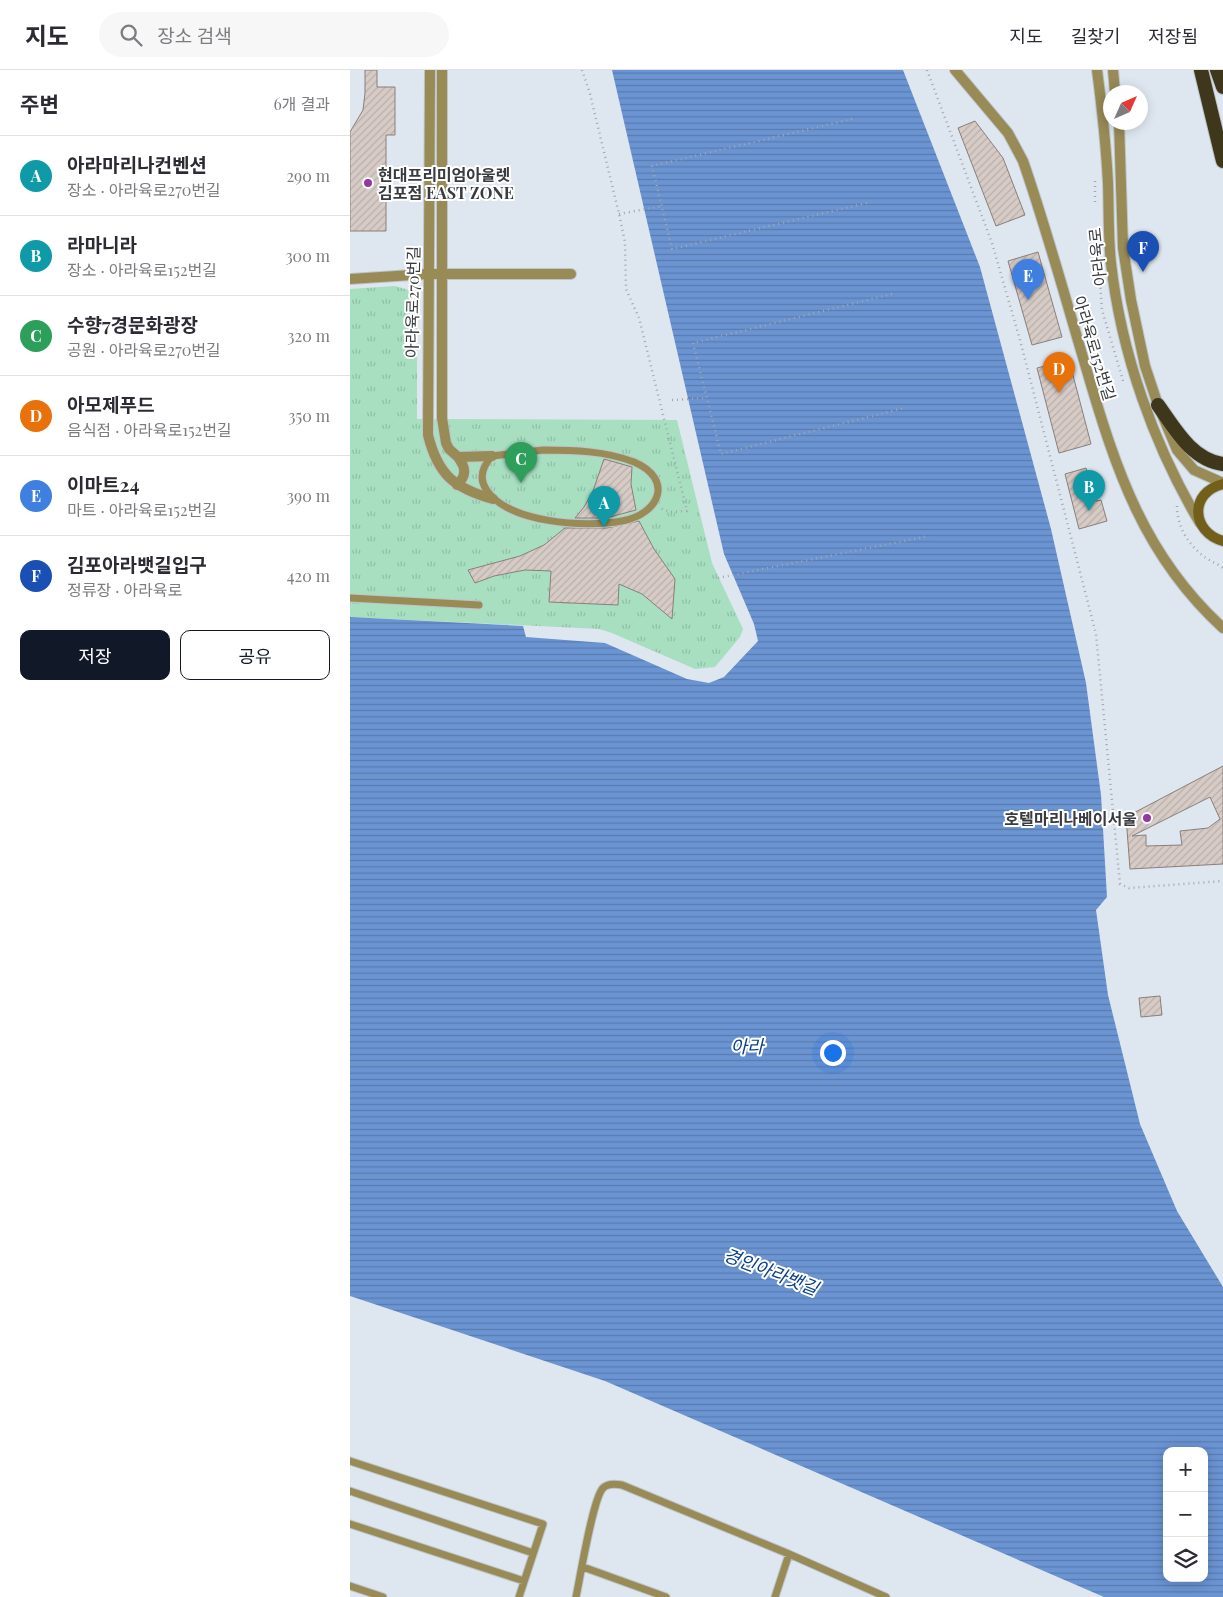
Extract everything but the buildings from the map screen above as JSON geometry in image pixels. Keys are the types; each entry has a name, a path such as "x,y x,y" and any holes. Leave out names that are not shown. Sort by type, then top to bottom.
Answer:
{"highway":[{"path":"1201,70 1223,161"},
{"path":"1217,70 1223,87"},
{"path":"1158,405 1199,456 1213,463 1223,464"}],"main road":[{"path":"1223,484 1208,490 1203,497 1198,514 1200,524 1218,540 1223,549"}],"street":[{"name":"아라육로270번길","path":"430,70 427,274 428,435 435,458 447,477 468,492 493,499"},
{"name":"아라육로270번길","path":"442,70 440,377 444,432 450,449 458,456"},
{"name":"아라육로152번길","path":"955,70 1002,125 1023,161 1110,450 1134,508 1170,567 1223,628"},
{"name":"아라육로","path":"1097,70 1104,119 1109,245 1116,292 1132,362 1168,464 1200,524"},
{"path":"1113,70 1114,85"},
{"name":"아라육로","path":"1119,130 1121,218 1126,272 1138,335 1158,405 1177,450 1194,470 1223,484"},
{"path":"350,279 427,274 572,274"},
{"path":"428,435 444,432"},
{"path":"457,485 466,471 458,456 492,456"}],"lane":[{"path":"564,450 624,459 641,466 653,477 658,497 654,505 635,518 591,524 540,518 504,506 493,499 483,485 481,474 483,467 492,456 564,450"},
{"path":"350,598 479,605"},
{"path":"350,1461 543,1524 519,1597"},
{"path":"576,1597 599,1495 603,1488 615,1484 788,1554 886,1597"},
{"path":"350,1491 533,1553"},
{"path":"350,1524 524,1580"},
{"path":"775,1597 788,1554"},
{"path":"582,1568 666,1597"},
{"path":"350,1586 383,1597"}],"path":[{"path":"582,70 590,94 625,242 626,289 639,318 687,511 670,512 654,505"},
{"path":"927,70 992,243 1020,340 1096,634 1120,884 1129,888 1223,881"},
{"path":"852,119 652,166 672,249 871,202"},
{"path":"619,214 662,206"},
{"path":"892,294 693,343 721,454 904,408"},
{"path":"672,400 707,398"},
{"path":"718,578 928,536"}],"green space":[{"path":"395,286 409,290 417,303 417,419 677,420 712,563 743,629 740,637 715,667 695,669 599,629 350,617 350,289"}],"water":[{"name":"아라","path":"612,70 903,70 980,267 1051,529 1086,683 1101,795 1107,897 1096,910 1108,995 1140,1124 1177,1211 1223,1287 1223,1597 1104,1597 605,1381 350,1296 350,617 523,626 526,637 605,643 687,679 709,683 724,677 758,641 754,624 724,554"}],"place":[{"name":"현대프리미엄아울렛 김포점 EAST ZONE","path":"368,183"},
{"name":"김포아라뱃길입구","path":"1143,272"},
{"name":"이마트24","path":"1028,300"},
{"name":"아모제푸드","path":"1059,393"},
{"name":"수향7경문화광장","path":"521,483"},
{"name":"라마니라","path":"1089,511"},
{"name":"아라마리나컨벤션","path":"604,527"},
{"name":"호텔마리나베이서울","path":"1147,818"}],"water label":[{"name":"경인아라뱃길","path":"771,1271"}]}
